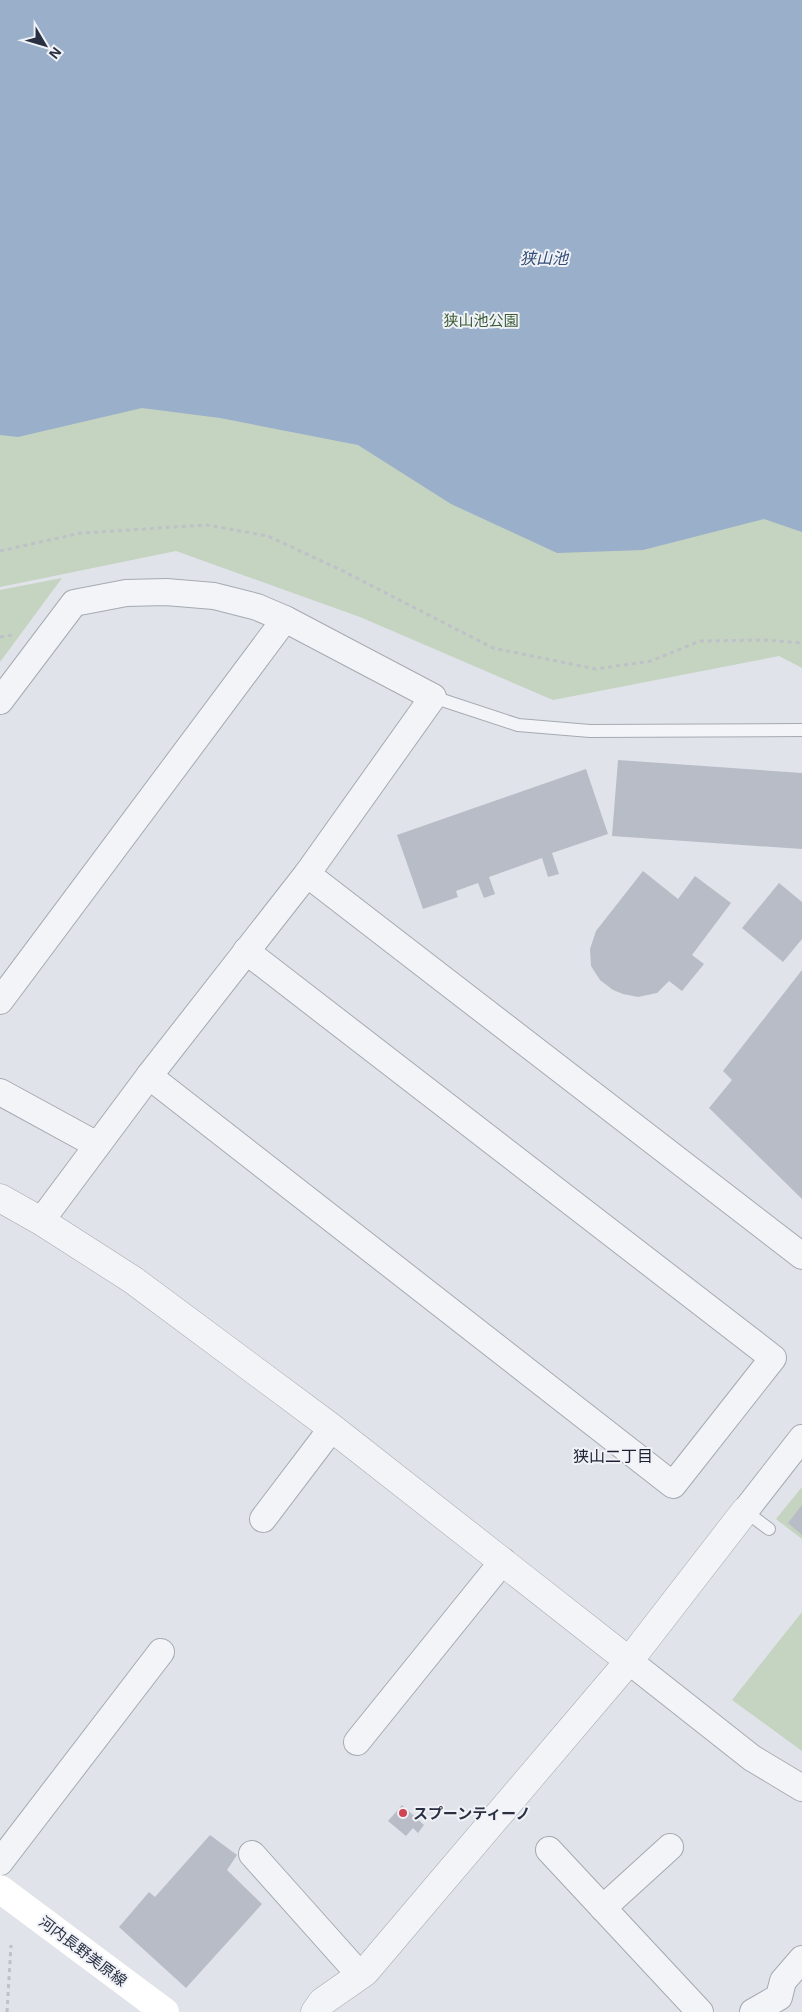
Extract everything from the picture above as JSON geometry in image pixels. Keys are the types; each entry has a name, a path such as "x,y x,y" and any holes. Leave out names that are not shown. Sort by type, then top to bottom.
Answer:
{"main road":[{"name":"河内長野美原線","path":"0,1889 165,2012"}],"street":[{"path":"0,701 74,603 126,593 166,592 214,596 257,607 285,619 433,697 307,874 149,1076 41,1221"},
{"path":"0,1001 285,619"},
{"path":"307,874 802,1256"},
{"path":"149,1076 673,1485 773,1358 246,951"},
{"path":"0,1092 97,1145"},
{"path":"0,1198 41,1221 133,1280 332,1428 752,1758 802,1788"},
{"path":"263,1519 332,1428"},
{"path":"315,2012 322,2002 365,1972 629,1660 802,1438"},
{"path":"357,1742 503,1561"},
{"path":"0,1862 161,1652"},
{"path":"603,1908 670,1847"},
{"path":"549,1850 603,1908 687,2008"},
{"path":"252,1854 360,1975"},
{"path":"753,2012 784,2005 783,1981 802,1959"}],"lane":[{"path":"433,697 518,725 590,731 802,730"},
{"path":"745,1511 769,1529"}],"path":[{"path":"0,551 81,533 207,525 268,536 341,570 493,648 596,669 651,661 700,641 765,640 802,643"},
{"path":"6,2012 11,1945"}],"green space":[{"name":"狭山池","path":"0,0 802,0 802,668 779,656 553,700 360,617 176,551 0,587"},
{"path":"62,578 0,662 0,590"},
{"path":"802,1487 802,1539 776,1519"},
{"path":"802,1612 802,1751 732,1700"}],"water":[{"name":"狭山池","path":"0,0 802,0 802,532 764,519 643,550 557,553 451,504 358,445 220,418 142,408 18,437 0,435"}],"building":[{"path":"618,760 802,773 802,849 612,836"},
{"path":"586,769 608,834 552,853 559,874 548,877 542,858 489,877 495,894 484,898 478,883 456,891 458,897 423,909 397,835"},
{"path":"643,871 678,899 695,876 731,903 692,955 704,964 682,991 669,981 657,993 638,997 623,994 613,990 600,980 591,966 590,949 596,931"},
{"path":"779,883 802,902 802,939 783,962 742,928"},
{"path":"802,970 802,1199 709,1108 732,1080 723,1071"},
{"path":"802,1505 802,1535 788,1523"},
{"name":"スプーンティーノ","path":"402,1805 424,1825 418,1833 413,1828 406,1836 388,1821"},
{"path":"210,1835 237,1855 227,1870 262,1904 186,1988 119,1927 149,1892 155,1897"}],"place":[{"name":"スプーンティーノ","path":"403,1813"}],"district":[{"name":"狭山二丁目","path":"613,1456"}],"park label":[{"name":"狭山池公園","path":"481,320"}]}
